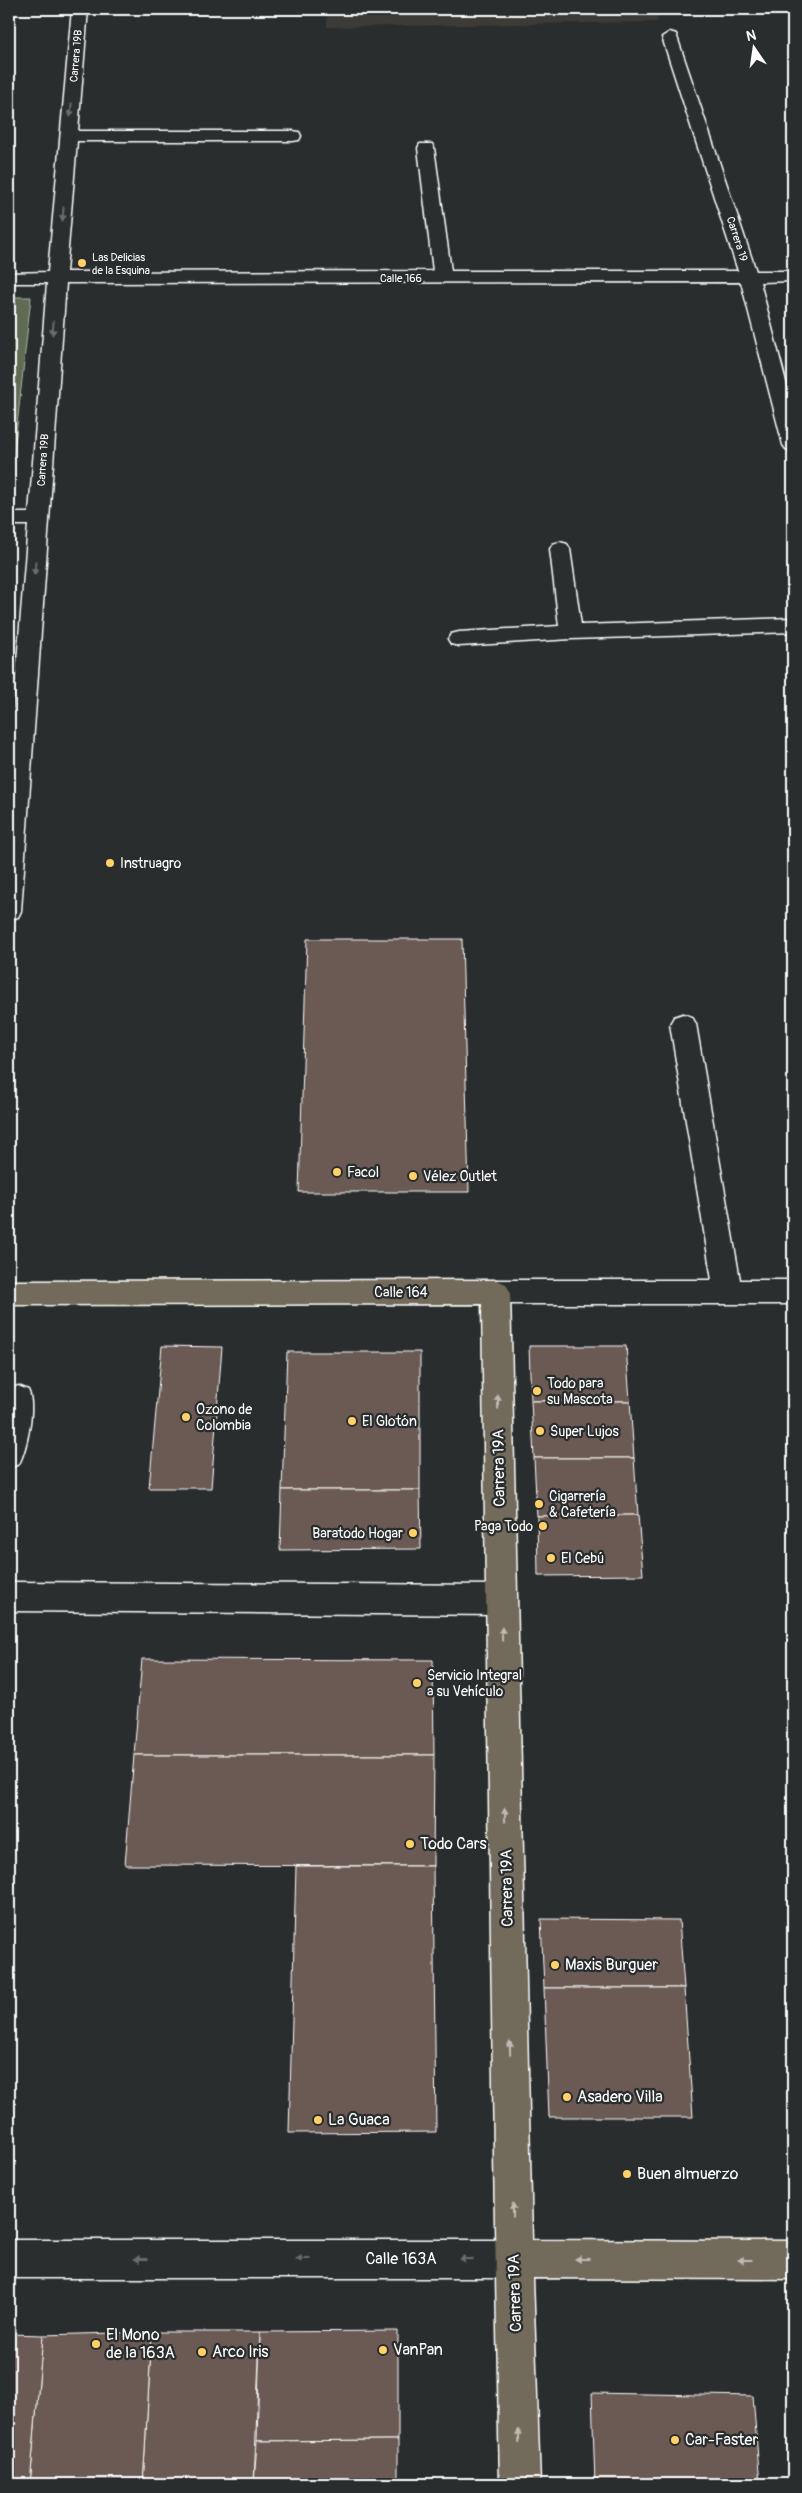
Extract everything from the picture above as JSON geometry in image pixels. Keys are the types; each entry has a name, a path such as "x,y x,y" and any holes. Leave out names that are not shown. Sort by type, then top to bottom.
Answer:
{"main road":[{"name":"Calle 164","path":"9,1293 496,1292"},
{"name":"Carrera 19A","path":"496,1292 520,2484"},
{"name":"Calle 163A","path":"515,2259 793,2260"}],"street":[{"name":"Carrera 19B","path":"9,911 38,519 80,9"},
{"name":"Carrera 19","path":"670,37 750,276 793,445"},
{"path":"69,136 293,136"},
{"path":"426,148 443,278"},
{"name":"Calle 166","path":"9,278 793,276"},
{"path":"9,519 38,519"},
{"path":"560,549 571,632"},
{"path":"459,639 571,632 793,625"},
{"path":"683,1024 728,1292"},
{"name":"Calle 164","path":"496,1292 793,1292"},
{"path":"9,1455 18,1399"},
{"path":"9,1596 502,1600"},
{"name":"Calle 163A","path":"9,2259 515,2259"}],"shaded area":[{"path":"327,9 656,9 658,22 327,27"}],"green space":[{"path":"9,297 31,297 9,499"}],"building":[{"path":"307,939 462,939 469,1192 299,1192"},
{"name":"Ozono de Colombia","path":"162,1346 222,1347 211,1488 149,1488"},
{"path":"529,1346 626,1346 630,1401 531,1401"},
{"name":"El Glotón","path":"287,1352 420,1352 420,1490 282,1490"},
{"path":"531,1401 630,1401 634,1458 534,1458"},
{"path":"534,1458 634,1458 638,1515 537,1516"},
{"path":"282,1490 420,1490 421,1549 280,1550"},
{"path":"638,1515 643,1575 538,1576 537,1516"},
{"path":"142,1659 433,1660 434,1755 134,1755"},
{"path":"134,1755 434,1755 433,1866 125,1865"},
{"path":"296,1866 433,1866 436,2132 289,2133"},
{"path":"541,1919 679,1920 684,1988 544,1988"},
{"path":"544,1988 684,1988 693,2117 549,2117"},
{"path":"398,2331 398,2440 257,2441 260,2332"},
{"path":"152,2332 260,2332 254,2484 143,2484"},
{"path":"152,2332 143,2484 30,2484 43,2335"},
{"path":"9,2334 43,2335 30,2484 9,2484"},
{"name":"Car-Faster","path":"592,2393 753,2396 760,2484 595,2484"},
{"path":"398,2440 398,2484 254,2484 257,2441"}],"place":[{"name":"Las Delicias de la Esquina","path":"82,263"},
{"name":"Instruagro","path":"110,863"},
{"name":"Facol","path":"337,1172"},
{"name":"Vélez Outlet","path":"413,1176"},
{"name":"Todo para su Mascota","path":"537,1391"},
{"name":"Ozono de Colombia","path":"186,1417"},
{"name":"El Glotón","path":"352,1421"},
{"name":"Super Lujos","path":"540,1431"},
{"name":"Cigarrería & Cafetería","path":"539,1504"},
{"name":"Paga Todo","path":"543,1526"},
{"name":"Baratodo Hogar","path":"413,1533"},
{"name":"El Cebú","path":"551,1558"},
{"name":"Servicio Integral a su Vehículo","path":"417,1683"},
{"name":"Todo Cars","path":"410,1844"},
{"name":"Maxis Burguer","path":"555,1965"},
{"name":"Asadero Villa","path":"567,2097"},
{"name":"La Guaca","path":"318,2120"},
{"name":"Buen almuerzo","path":"627,2174"},
{"name":"El Mono de la 163A","path":"96,2344"},
{"name":"VanPan","path":"383,2350"},
{"name":"Arco Iris","path":"202,2352"},
{"name":"Car-Faster","path":"675,2440"}]}
